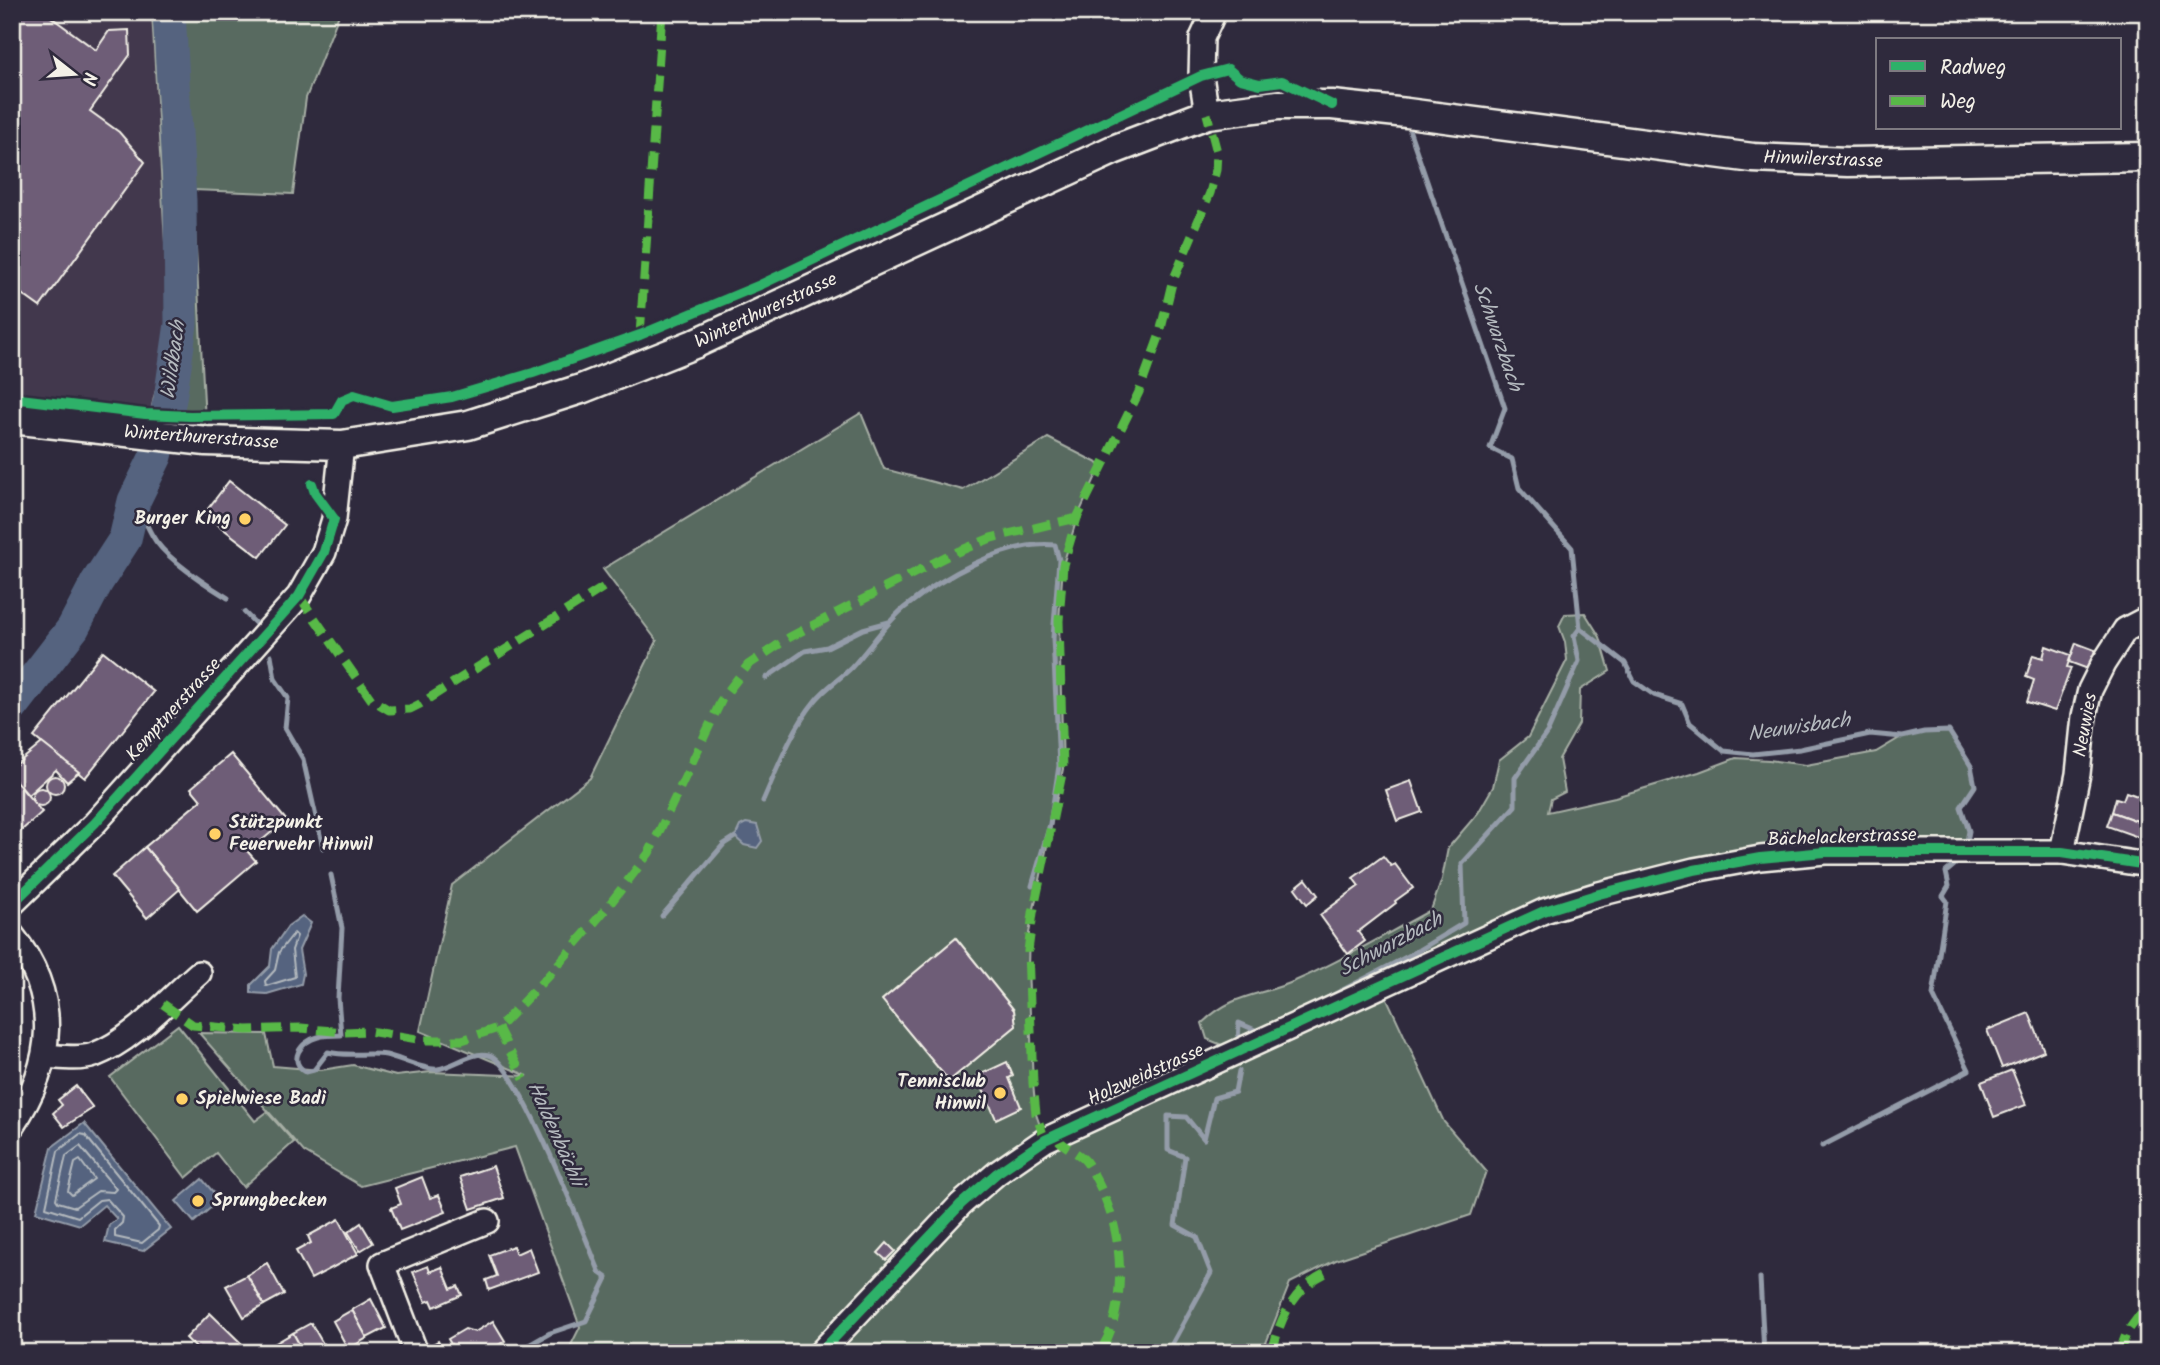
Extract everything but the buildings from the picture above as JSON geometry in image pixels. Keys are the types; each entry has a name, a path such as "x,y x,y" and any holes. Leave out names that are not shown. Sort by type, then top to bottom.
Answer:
{"main road":[{"name":"Winterthurerstrasse","path":"12,419 185,439 342,445 468,425 581,388 694,344 1113,150 1207,114 1278,105 1332,105 1500,125"},
{"name":"Hinwilerstrasse","path":"1500,125 1766,159 1848,162 2148,157"}],"street":[{"path":"1207,114 1201,76 1202,38 1214,12"},
{"name":"Kemptnerstrasse","path":"12,904 95,823 299,596 324,552 334,519 342,445"},
{"name":"Neuwies","path":"2062,852 2078,774 2084,716 2090,690 2125,629 2148,618"},
{"name":"Bächelackerstrasse","path":"1544,911 1694,870 1760,858 1825,852 2062,852 2148,865"},
{"name":"Holzweidstrasse","path":"820,1353 961,1204 996,1173 1045,1140 1544,911"},
{"path":"12,934 28,954 40,981 45,1004 45,1056 38,1081 12,1126"},
{"path":"45,1056 69,1058 93,1055 126,1037 199,973"},
{"path":"416,1353 382,1264 487,1220"}],"shaded area":[{"path":"12,12 152,12 170,331 145,435 12,419"}],"green space":[{"path":"152,12 340,12 306,98 293,194 193,190 206,441 145,435 170,331"},
{"path":"861,413 884,469 963,490 1048,438 1101,465 1077,518 1063,565 1059,621 1063,769 1029,933 1033,1083 1036,1114 1045,1140 1384,992 1444,1122 1486,1171 1471,1215 1336,1260 1290,1283 1262,1353 567,1353 580,1327 515,1147 361,1186 304,1152 199,1033 266,1034 273,1066 321,1070 353,1065 396,1076 431,1072 528,1076 420,1031 452,885 590,778 657,641 603,569"},
{"path":"1585,613 1600,637 1610,671 1580,690 1579,724 1559,759 1565,792 1551,799 1548,812 1615,797 1736,758 1806,765 1876,752 1903,736 1949,731 1971,766 1975,786 1961,807 1969,831 1967,841 1825,852 1599,894 1234,1050 1207,1039 1202,1023 1225,1006 1312,973 1431,910 1442,879 1448,848 1478,813 1493,787 1499,760 1528,737 1567,660 1565,642 1559,626 1565,614"},
{"name":"Spielwiese Badi","path":"178,1025 255,1121 267,1112 294,1142 243,1187 216,1153 186,1178 110,1077"}],"water":[{"path":"746,823 757,825 762,841 757,848 744,845 735,837 740,826"},
{"path":"302,916 311,923 299,950 303,974 301,984 267,994 251,993 251,985 270,966 272,949 288,926"},
{"path":"84,1123 171,1229 143,1251 105,1242 109,1225 117,1219 104,1205 80,1225 36,1212 52,1147"},
{"name":"Sprungbecken","path":"202,1179 220,1200 194,1222 176,1201"}],"waterway":[{"name":"Wildbach","path":"12,707 73,628 97,582 125,539 134,501 156,456 170,399 181,324 180,201 169,12"},
{"name":"Schwarzbach","path":"1314,1005 1414,953 1464,923 1462,864 1515,806 1515,778 1548,731 1579,661 1574,636 1580,628 1572,548 1519,488 1512,459 1490,448 1505,408 1410,132"},
{"name":"Haldenbächli","path":"134,501 152,535 166,553 228,598"},
{"path":"763,801 786,749 815,701 851,668 904,608 936,585 975,563 1016,549 1055,545 1059,560 1053,638 1059,766 1050,824 1032,886"},
{"name":"Haldenbächli","path":"244,612 257,625"},
{"path":"766,678 805,651 827,647 863,629 889,622"},
{"name":"Neuwisbach","path":"1580,628 1625,663 1634,681 1654,695 1682,704 1690,723 1724,751 1753,754 1800,749 1870,734 1902,737 1924,732 1949,731 1971,766 1975,786 1961,807 1969,831 1967,841"},
{"name":"Haldenbächli","path":"271,655 275,679 288,698 285,728 303,759 323,848"},
{"path":"662,916 724,844 735,837"},
{"name":"Neuwisbach","path":"1822,1146 1969,1070 1933,995 1947,901 1943,896 1949,886 1946,872 1959,861"},
{"name":"Haldenbächli","path":"331,875 342,928 338,998 341,1035 321,1036 306,1043 298,1052 297,1062 300,1068 306,1072 314,1070 328,1052 386,1055 433,1069 476,1055 489,1055 501,1065 533,1118 600,1273 607,1278 586,1321 550,1333 515,1353"},
{"name":"Schwarzbach","path":"1238,1043 1239,1023 1262,1033"},
{"name":"Schwarzbach","path":"1167,1353 1211,1273 1197,1237 1175,1225 1185,1157 1168,1150 1168,1116 1186,1117 1204,1139 1214,1098 1235,1092 1239,1071"},
{"name":"Neuwisbach","path":"1760,1278 1764,1353"}],"marked path":[{"path":"640,335 662,12"},
{"path":"1045,1140 1036,1114 1033,1083 1028,951 1033,913 1063,769 1059,621 1063,565 1077,518 1139,392 1159,337 1172,283 1210,193 1217,152 1207,114"},
{"path":"163,1004 193,1025 247,1030 301,1028 343,1032 369,1031 423,1040 462,1040 498,1028 606,909 649,853 722,699 748,665 790,637 945,557 991,538 1077,518"},
{"path":"299,596 371,699 389,710 410,709 420,704 607,585"},
{"path":"498,1028 524,1079"},
{"path":"1055,1136 1087,1163 1104,1195 1118,1245 1119,1280 1114,1320 1098,1353"},
{"path":"1272,1353 1280,1326 1292,1303 1309,1284 1333,1270"},
{"path":"2119,1353 2127,1332 2148,1304"}],"cycle path":[{"path":"12,398 145,414 190,416 334,414 342,400 354,395 392,406 452,397 533,373 640,335 760,285 1201,76 1228,69 1240,79 1260,84 1282,81 1332,105"},
{"path":"12,904 95,823 299,596 324,552 334,519 315,493 312,484"},
{"path":"820,1353 961,1204 997,1173 1045,1140 1544,911 1694,870 1760,858 1825,852 2062,852 2148,865"}],"place":[{"name":"Burger King","path":"245,519"},
{"name":"Stützpunkt Feuerwehr Hinwil","path":"215,834"},
{"name":"Tennisclub Hinwil","path":"1000,1093"},
{"name":"Spielwiese Badi","path":"182,1099"},
{"name":"Sprungbecken","path":"198,1201"}]}
